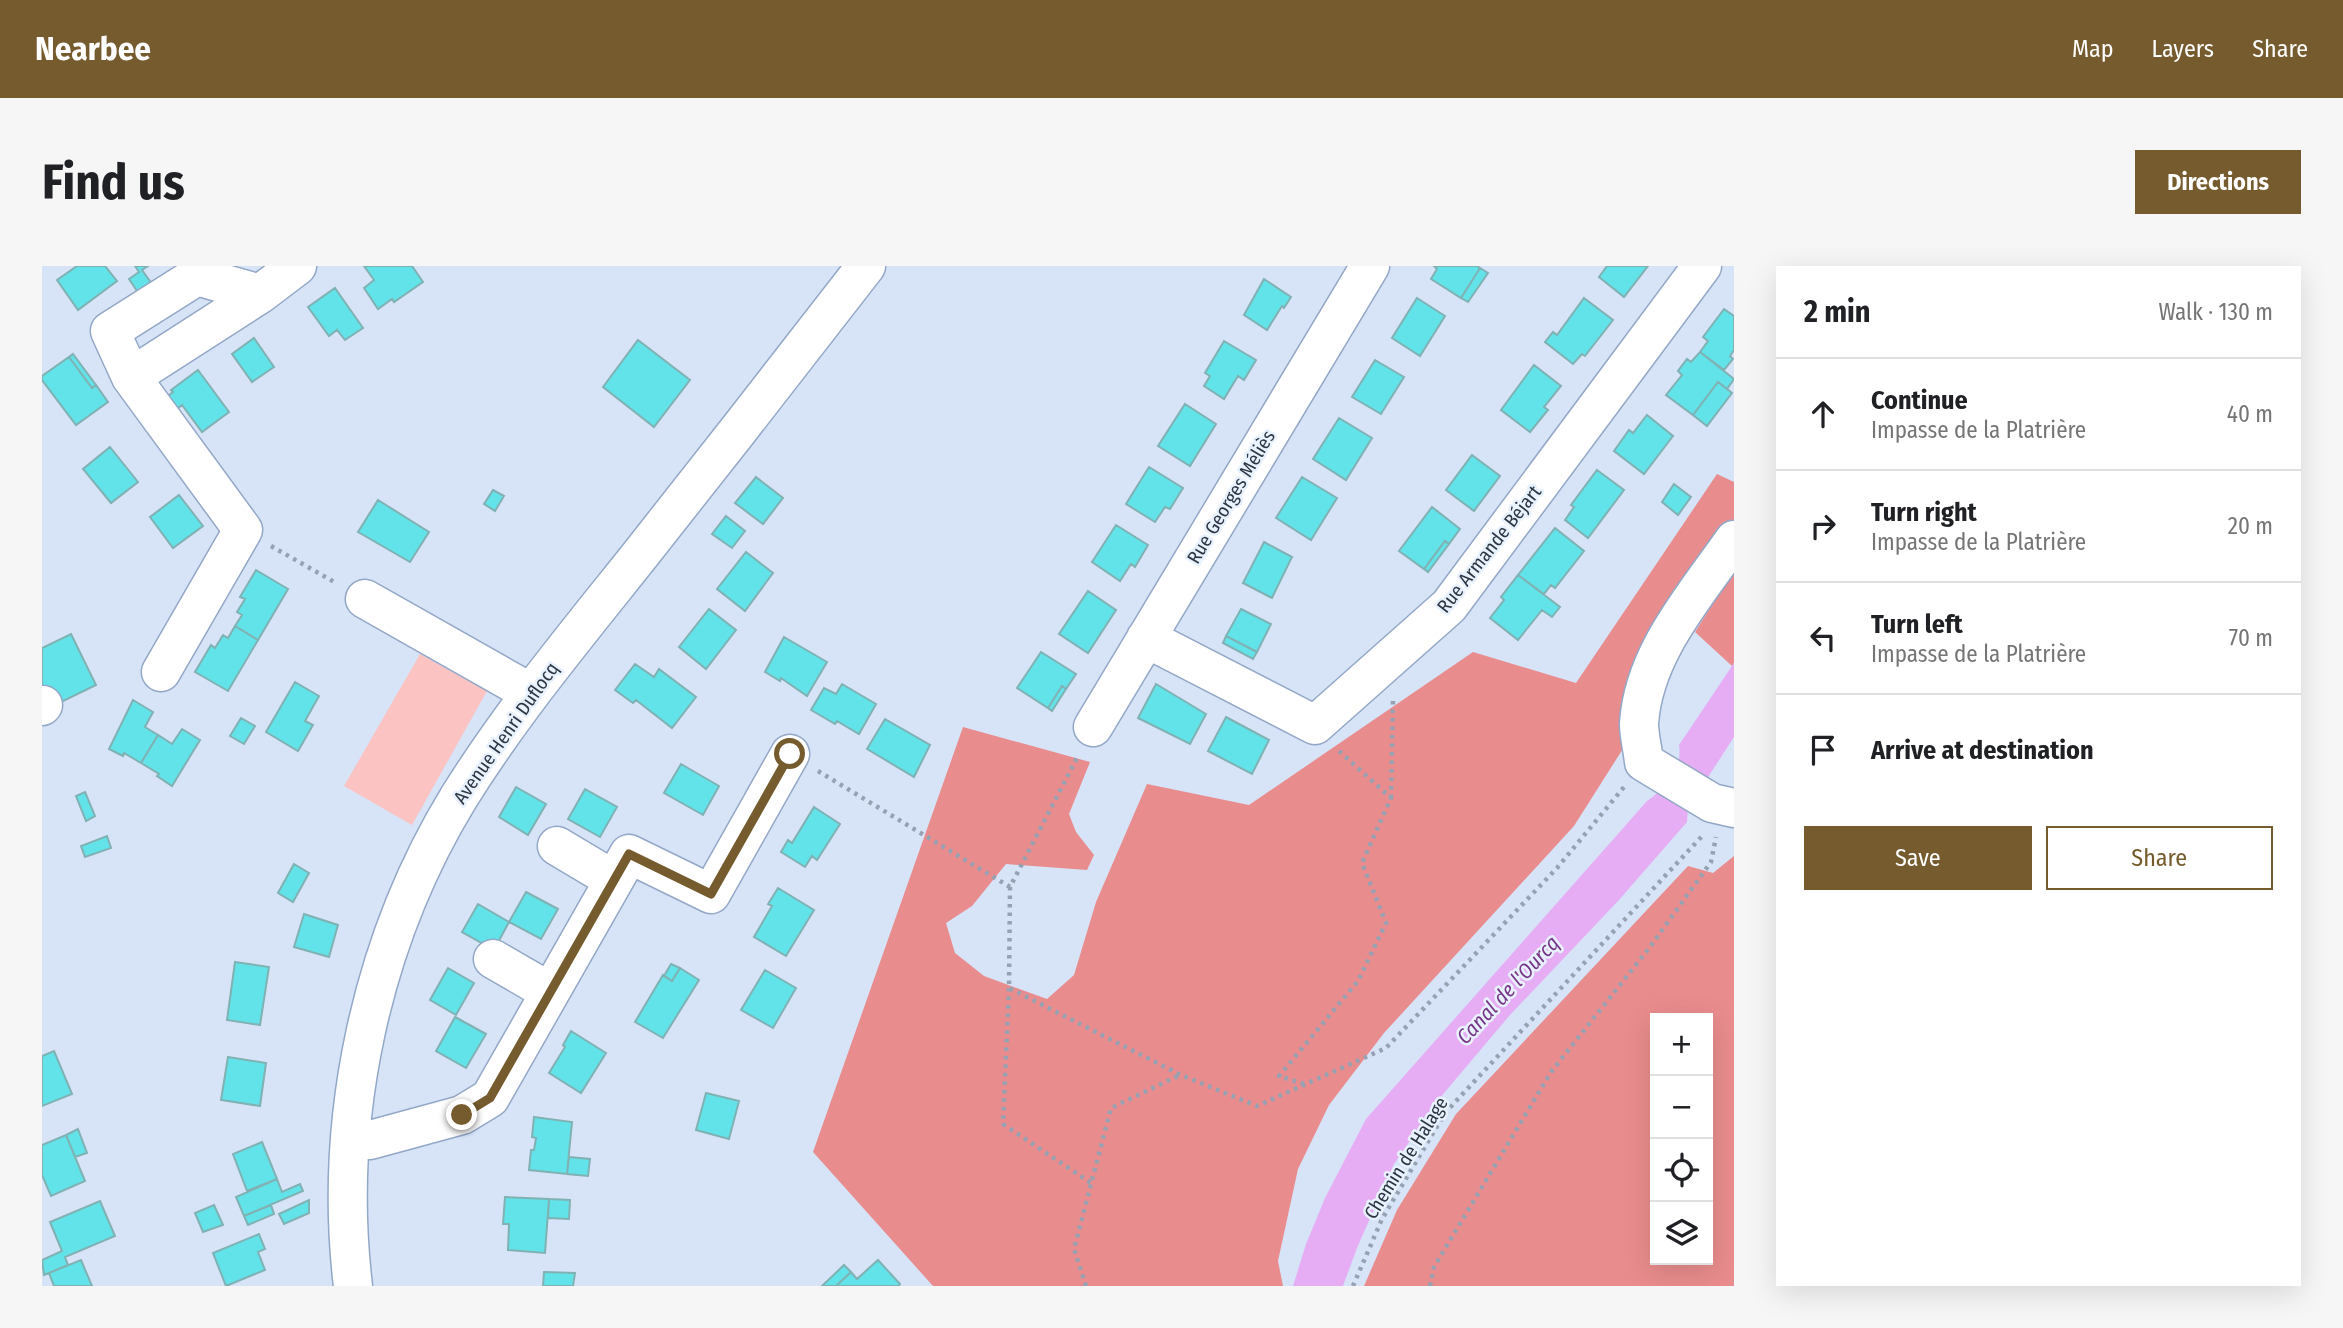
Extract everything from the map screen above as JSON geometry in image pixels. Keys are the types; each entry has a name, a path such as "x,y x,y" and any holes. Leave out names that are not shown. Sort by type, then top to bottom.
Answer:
{"street":[{"path":"161,672 243,530 131,377 110,331 197,276 260,294 298,266"},
{"name":"Avenue Henri Duflocq","path":"353,1286 349,1253 351,1139 361,1053 369,1013 404,902 458,798 531,693 866,266"},
{"name":"Rue Georges Méliès","path":"1093,727 1370,266"},
{"name":"Rue Armande Béjart","path":"1304,719 1315,725 1449,606 1702,266"},
{"path":"1723,809 1644,762 1639,726 1645,687 1673,627 1734,540"},
{"path":"365,599 531,693"},
{"path":"1146,638 1304,719"},
{"path":"351,1139 370,1140 462,1115 490,1098 629,854 711,894 790,754"},
{"path":"557,846 614,880"},
{"path":"493,959 550,992"}],"path":[{"path":"243,530 365,599"},
{"path":"1305,1084 1279,1076 1358,981 1386,923 1362,863 1391,798 1395,654"},
{"path":"1304,719 1391,798"},
{"path":"1091,1183 1003,1124 1010,887 1093,727"},
{"path":"790,754 1010,887"},
{"path":"1009,988 1181,1075 1257,1106 1386,1048 1557,868 1644,762"},
{"path":"1430,1286 1434,1267 1551,1072 1650,947 1711,862 1723,809"},
{"name":"Chemin de Halage","path":"1353,1286 1382,1219 1445,1113 1723,809"},
{"path":"1086,1286 1074,1249 1111,1108 1181,1075"}],"shaded area":[{"path":"1717,474 1734,482 1734,523 1626,744 1574,826 1384,1033 1329,1105 1298,1169 1278,1261 1283,1286 933,1286 813,1152 963,727 1090,762 1069,814 1076,832 1094,855 1087,870 1006,864 972,906 946,923 955,953 984,976 1047,999 1074,975 1096,902 1147,784 1249,805 1473,652 1576,683"},
{"path":"1734,570 1734,663 1732,666 1695,632"},
{"path":"420,654 487,691 412,825 344,786"},
{"path":"1734,856 1734,1286 1364,1286 1397,1210 1456,1114 1688,866 1713,873"}],"water":[{"name":"Canal de l'Ourcq","path":"1734,663 1734,737 1688,808 1687,822 1619,900 1510,1015 1439,1099 1394,1164 1343,1286 1293,1286 1306,1244 1325,1198 1366,1119 1647,801 1667,784 1676,770 1679,745"}],"building":[{"path":"77,266 105,266 117,281 78,310 57,280"},
{"path":"135,266 148,266 142,270 155,288 141,297 129,279 139,272"},
{"path":"364,266 412,266 423,282 394,302 392,299 378,309 364,288 374,280"},
{"path":"1434,266 1480,268 1461,298 1431,279 1437,269"},
{"path":"1607,266 1648,266 1624,297 1599,277"},
{"path":"1480,268 1488,273 1468,302 1461,298"},
{"path":"1264,279 1291,297 1267,330 1244,315"},
{"path":"335,288 363,328 345,340 337,330 329,336 308,307"},
{"path":"1417,298 1445,316 1420,356 1392,338"},
{"path":"1584,298 1613,320 1585,356 1582,354 1573,364 1545,342 1553,332 1557,335"},
{"path":"1724,309 1734,316 1734,350 1730,356 1733,359 1724,370 1700,352 1708,341 1703,337"},
{"path":"254,338 274,367 252,382 232,354"},
{"path":"638,340 690,380 654,427 603,387"},
{"path":"1224,341 1256,360 1244,380 1238,376 1224,399 1204,386 1210,376 1205,373"},
{"path":"1700,352 1734,379 1727,389 1718,382 1693,415 1666,395 1682,375 1678,371 1687,359 1691,362"},
{"path":"73,354 96,385 92,388 69,357"},
{"path":"69,357 92,388 96,385 108,402 76,425 42,380 42,376"},
{"path":"1375,360 1404,377 1381,414 1352,397"},
{"path":"1534,365 1561,386 1544,407 1548,410 1530,432 1501,410"},
{"path":"198,370 229,412 202,432 182,405 177,409 168,396 173,392 171,390"},
{"path":"1718,382 1732,393 1707,426 1693,415"},
{"path":"1185,404 1216,424 1190,466 1158,446"},
{"path":"1647,415 1673,436 1644,474 1614,451 1629,430 1633,433"},
{"path":"1339,418 1372,438 1346,480 1313,459"},
{"path":"110,447 138,482 111,503 83,469"},
{"path":"1472,455 1500,476 1474,511 1446,490"},
{"path":"1149,467 1183,488 1170,509 1165,507 1155,522 1126,504"},
{"path":"1597,470 1624,490 1588,538 1565,520 1574,507 1571,505"},
{"path":"756,477 783,498 763,524 735,503"},
{"path":"1302,477 1337,498 1311,540 1276,518"},
{"path":"1674,484 1691,497 1678,515 1662,502"},
{"path":"493,490 504,496 495,511 484,504"},
{"path":"179,495 203,526 173,548 150,517"},
{"path":"378,500 429,532 410,562 358,532"},
{"path":"1432,507 1460,529 1449,544 1445,541 1424,569 1399,551"},
{"path":"726,516 745,531 732,548 712,534"},
{"path":"1116,525 1148,545 1135,567 1131,564 1120,581 1092,562"},
{"path":"1555,528 1584,551 1555,588 1551,585 1544,594 1518,575"},
{"path":"1445,541 1449,544 1428,572 1424,569"},
{"path":"1264,542 1292,557 1272,598 1243,583"},
{"path":"746,552 773,573 745,611 717,589"},
{"path":"256,570 288,589 258,640 235,626 242,615 237,612 245,599 240,597"},
{"path":"1518,575 1560,607 1552,617 1542,610 1518,640 1490,618 1504,600 1501,597"},
{"path":"1088,591 1116,610 1088,653 1059,634"},
{"path":"709,609 736,630 706,669 679,647"},
{"path":"1241,609 1271,624 1257,652 1226,636"},
{"path":"235,626 258,640 228,691 195,672 211,645 215,648 223,635 228,638"},
{"path":"71,634 96,685 53,706 42,685 42,648"},
{"path":"1226,636 1257,652 1253,659 1223,643"},
{"path":"784,637 827,662 807,696 781,678 780,681 765,672"},
{"path":"1041,652 1076,674 1066,689 1062,686 1048,708 1017,688"},
{"path":"635,664 654,677 659,669 696,697 672,728 636,700 633,703 615,690"},
{"path":"295,682 319,696 305,721 313,725 298,751 266,732"},
{"path":"842,684 876,704 859,734 811,710 824,688 836,694"},
{"path":"1156,684 1206,714 1190,744 1138,718"},
{"path":"1062,686 1066,689 1052,711 1048,708"},
{"path":"133,700 153,712 145,727 158,735 141,763 124,753 123,756 109,749"},
{"path":"1226,717 1269,740 1252,774 1208,751"},
{"path":"241,718 255,726 244,744 230,736"},
{"path":"885,719 930,745 914,777 867,749"},
{"path":"182,729 200,740 172,786 141,763 158,735 172,744"},
{"path":"681,764 719,786 703,815 664,793"},
{"path":"516,787 546,804 528,835 499,817"},
{"path":"585,789 617,807 600,837 568,819"},
{"path":"85,792 95,816 86,821 76,796"},
{"path":"814,807 840,824 817,860 812,856 805,867 781,852 788,840 792,843"},
{"path":"107,836 111,848 85,857 81,846"},
{"path":"294,864 309,873 293,902 278,893"},
{"path":"778,888 814,910 786,956 754,937 772,906 768,904"},
{"path":"526,892 558,909 541,939 509,922"},
{"path":"478,904 509,922 494,950 462,932"},
{"path":"304,914 338,925 329,957 294,947"},
{"path":"235,962 269,967 260,1025 227,1020"},
{"path":"671,964 680,968 672,981 664,976"},
{"path":"448,968 474,983 456,1015 430,1000"},
{"path":"680,968 699,980 663,1038 635,1022 663,975 672,981"},
{"path":"765,970 796,988 773,1028 741,1010"},
{"path":"455,1017 486,1034 466,1068 436,1051"},
{"path":"571,1031 606,1053 581,1093 549,1073 565,1047 563,1045"},
{"path":"54,1051 72,1094 42,1106 42,1056"},
{"path":"228,1057 266,1063 260,1106 221,1100"},
{"path":"706,1093 739,1101 729,1139 696,1130"},
{"path":"534,1117 572,1122 567,1174 529,1170 531,1150 534,1150 536,1138 532,1137"},
{"path":"78,1129 87,1153 75,1157 66,1135"},
{"path":"66,1135 85,1181 51,1196 42,1175 42,1145"},
{"path":"262,1142 277,1179 247,1191 233,1154"},
{"path":"569,1157 590,1159 588,1176 567,1174"},
{"path":"277,1179 282,1192 300,1184 303,1191 244,1216 236,1197"},
{"path":"505,1197 549,1199 545,1253 508,1250 509,1224 503,1224"},
{"path":"549,1199 570,1200 569,1219 548,1218"},
{"path":"309,1200 309,1213 284,1224 279,1214"},
{"path":"100,1201 115,1236 65,1257 68,1265 44,1275 42,1260 62,1251 50,1222"},
{"path":"214,1205 223,1225 203,1232 195,1213"},
{"path":"271,1205 274,1214 248,1225 244,1216"},
{"path":"259,1234 265,1249 258,1252 265,1270 226,1286 213,1253"},
{"path":"81,1260 92,1286 54,1286 49,1273"},
{"path":"878,1260 899,1286 836,1286 851,1272 857,1279"},
{"path":"844,1265 851,1272 836,1286 822,1286"},
{"path":"544,1272 575,1273 573,1286 543,1286"}],"route":[{"path":"462,1115 490,1098 629,854 711,894 790,754"}]}
